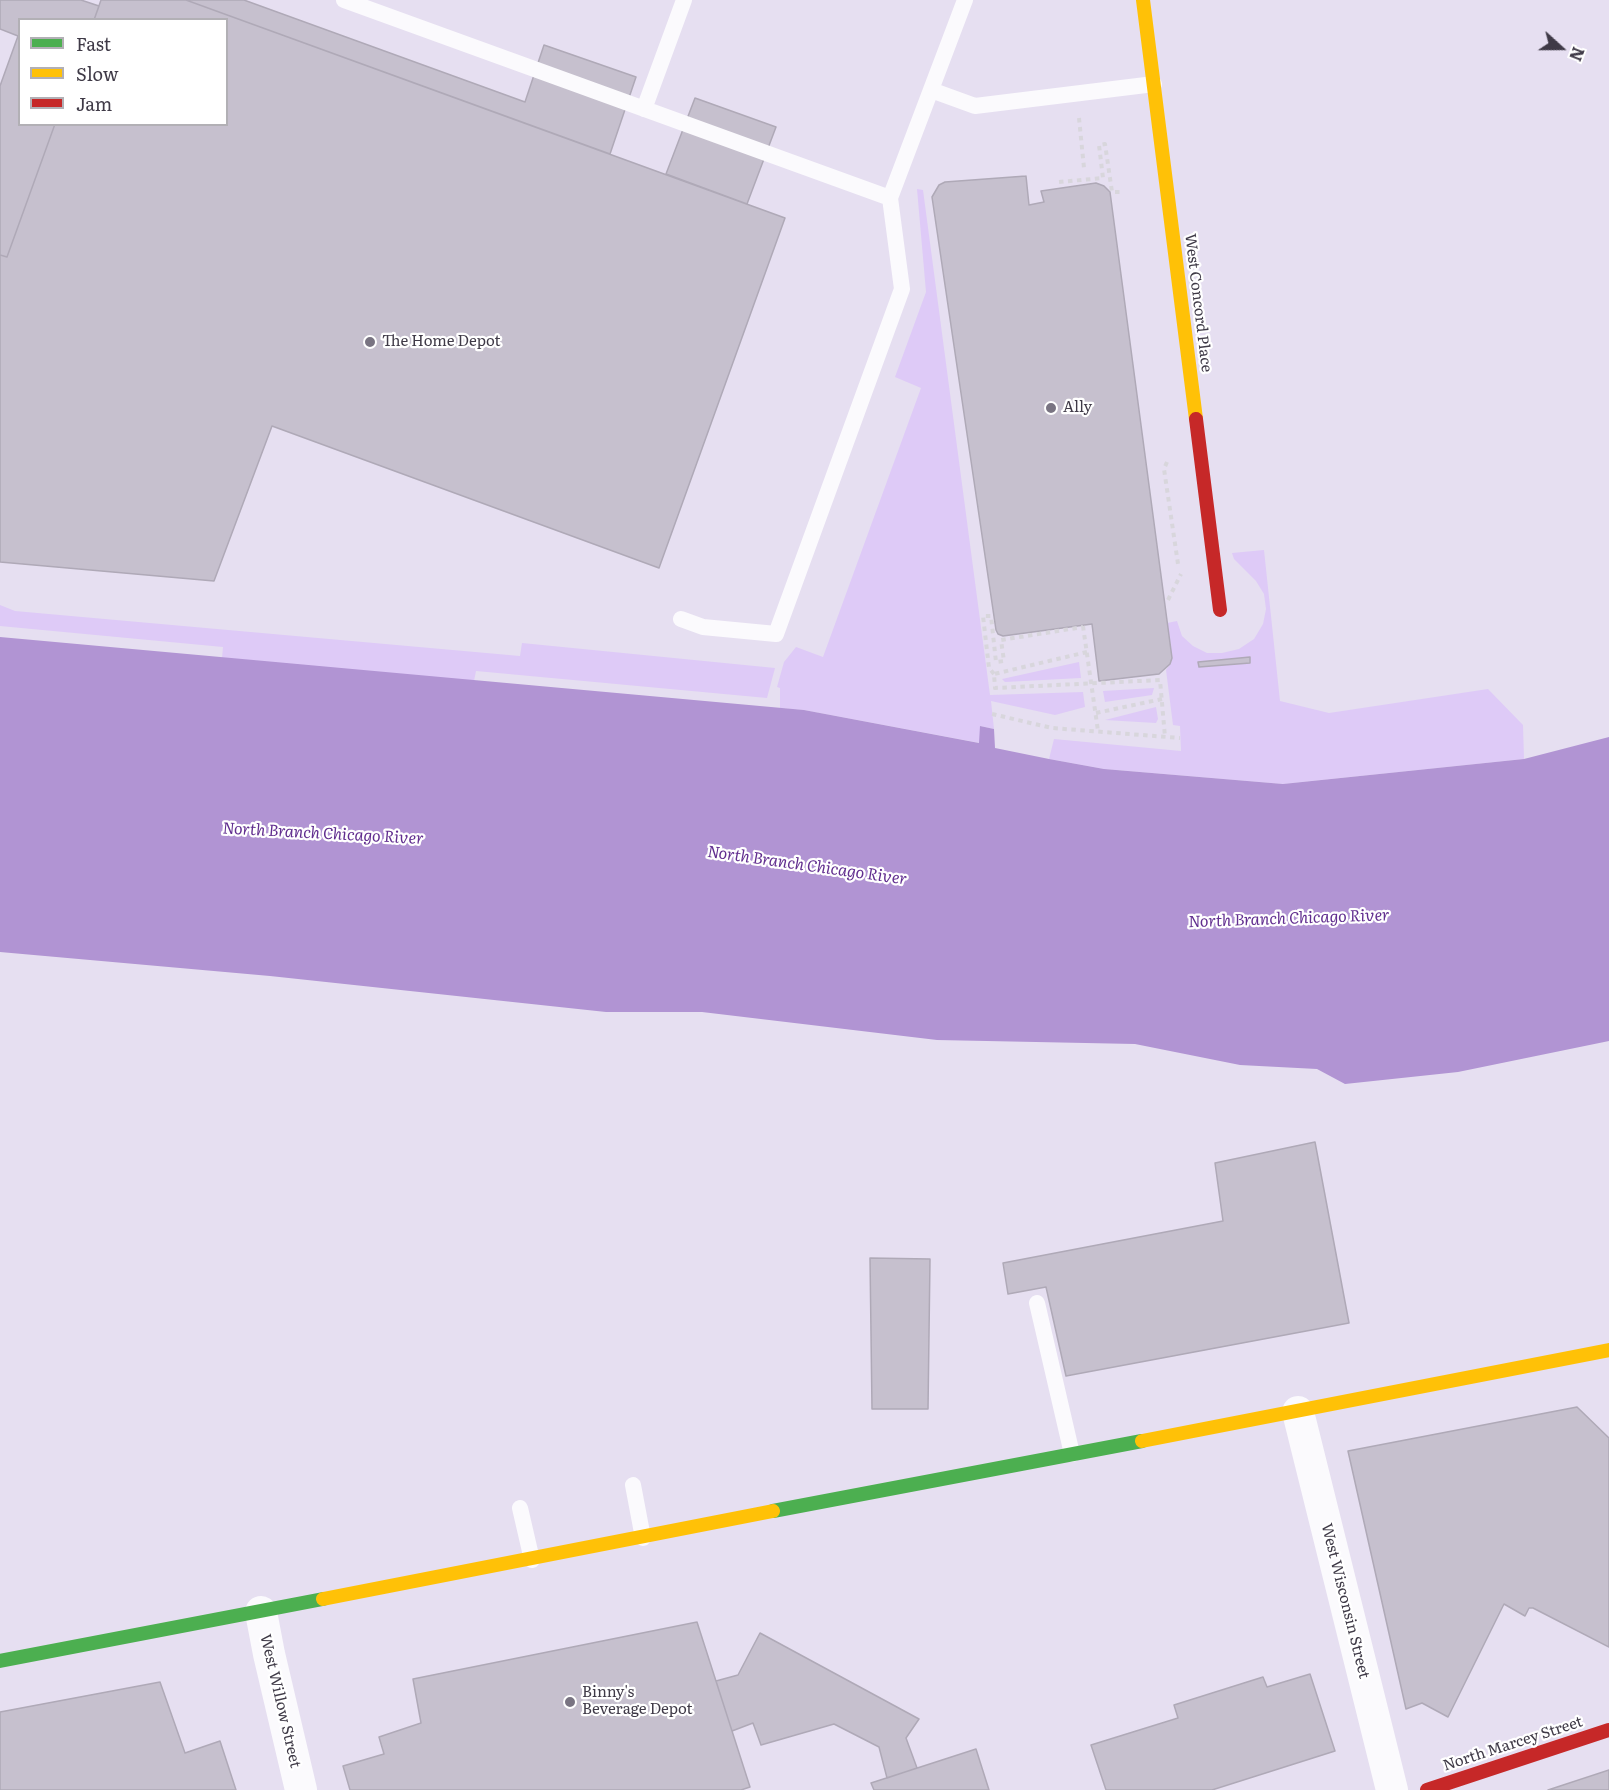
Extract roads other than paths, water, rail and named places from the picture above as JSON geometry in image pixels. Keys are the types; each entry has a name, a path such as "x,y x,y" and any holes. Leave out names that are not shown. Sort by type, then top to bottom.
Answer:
{"street":[{"name":"West Concord Place","path":"1143,0 1220,610"},
{"path":"0,1661 1298,1412 1609,1350"},
{"name":"West Wisconsin Street","path":"1298,1412 1392,1790"},
{"name":"West Willow Street","path":"261,1612 268,1654 301,1790"},
{"name":"North Marcey Street","path":"1427,1790 1609,1730"}],"lane":[{"path":"344,0 890,198"},
{"path":"644,109 684,0"},
{"path":"681,619 703,627 776,634 902,290 890,198 965,0"},
{"path":"932,90 975,106 1154,84"},
{"path":"1037,1303 1072,1454"},
{"path":"633,1485 643,1538"},
{"path":"520,1508 532,1560"}],"water":[{"name":"North Branch Chicago River","path":"0,637 804,710 979,743 980,726 994,729 995,748 1049,759 1104,769 1283,784 1524,759 1609,737 1609,1041 1458,1072 1345,1084 1317,1069 1240,1065 1135,1044 937,1040 702,1012 606,1012 270,976 0,952"}],"place":[{"name":"The Home Depot","path":"370,342"},
{"name":"Ally","path":"1051,408"},
{"name":"Binny's Beverage Depot","path":"570,1702"}]}
